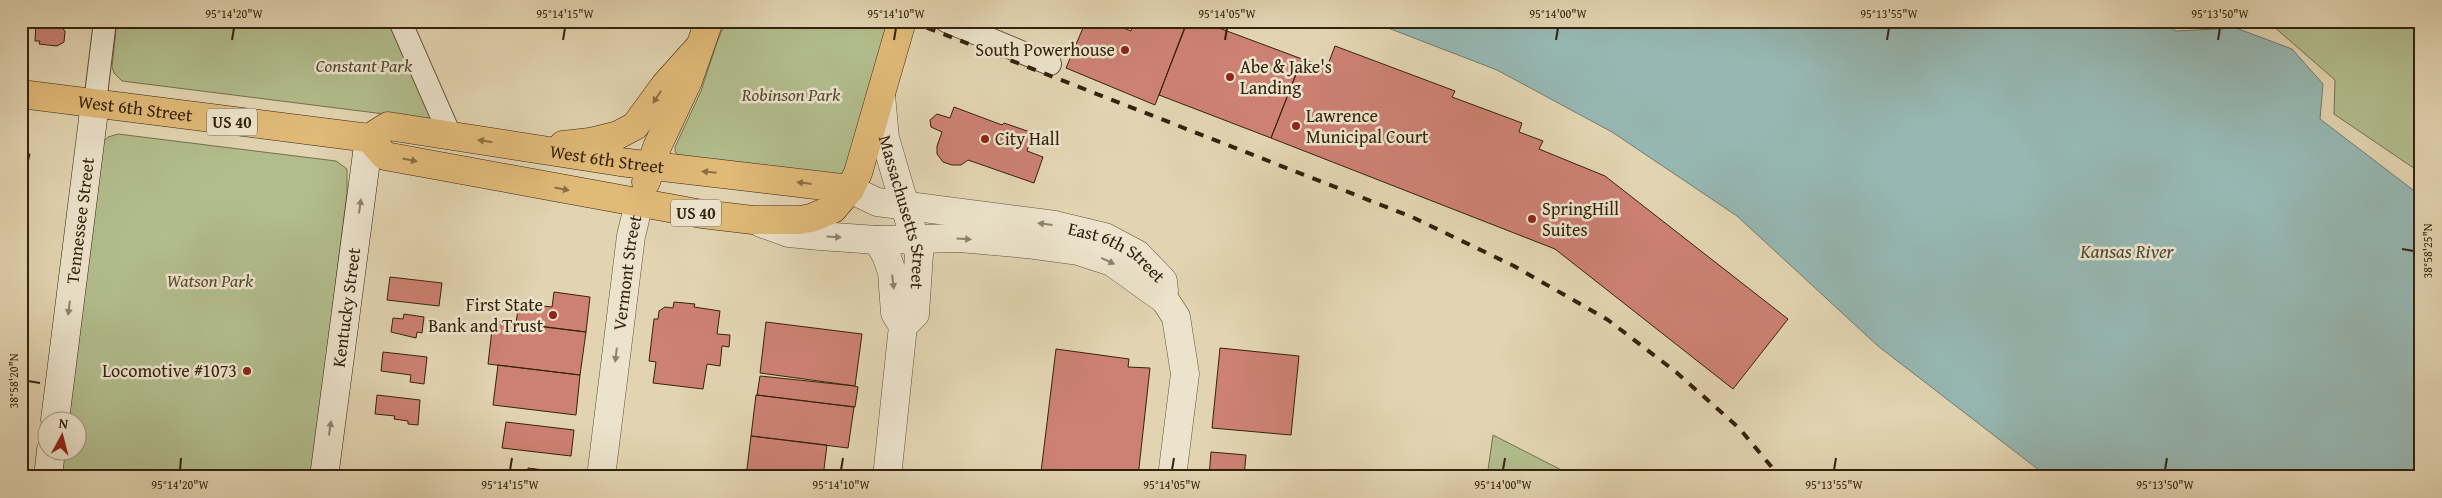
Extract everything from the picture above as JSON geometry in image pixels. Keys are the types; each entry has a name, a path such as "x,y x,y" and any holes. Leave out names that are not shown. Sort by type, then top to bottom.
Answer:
{"highway":[{"name":"Massachusetts Street","path":"850,188 858,171 902,21"},
{"path":"533,148 590,142 629,131 635,126 705,34"},
{"name":"Vermont Street","path":"639,203 658,147 688,81 705,34"},
{"name":"West 6th Street","path":"21,94 369,138 388,126 651,166 850,188"},
{"name":"West 6th Street","path":"369,138 385,156 639,203 752,220 811,218 833,209 850,188"}],"street":[{"name":"Tennessee Street","path":"56,410 105,21"},
{"path":"400,21 450,135"},
{"path":"946,21 1050,64"},
{"name":"Massachusetts Street","path":"883,84 885,138 919,254 915,314 903,326"},
{"name":"Kentucky Street","path":"324,477 369,138"},
{"name":"West 6th Street","path":"850,188 877,202 905,206"},
{"name":"Vermont Street","path":"602,477 631,236 639,203"},
{"name":"East 6th Street","path":"905,206 1055,225 1105,237 1137,254 1154,271 1163,281 1165,300"},
{"name":"West 6th Street","path":"752,220 789,233 877,240 915,239"},
{"name":"East 6th Street","path":"915,239 960,238 1078,250 1112,262 1165,300"},
{"name":"Massachusetts Street","path":"877,240 886,255 892,272 895,313 903,326 887,477"},
{"path":"1165,300 1176,317 1185,374 1172,477"},
{"path":"48,477 50,460"}],"green space":[{"name":"Constant Park","path":"117,21 393,21 432,120 122,81 114,73 112,67"},
{"name":"Robinson Park","path":"726,21 879,21 887,24 862,122 842,175 682,157 675,152 675,147 701,91"},
{"path":"2228,21 2421,21 2421,173 2334,114 2335,80 2273,26"},
{"name":"Watson Park","path":"118,134 336,161 347,169 347,193 311,477 61,477 63,460 88,460 88,410 69,410 103,142 108,137"},
{"path":"1493,435 1575,477 1487,477"}],"water":[{"name":"Kansas River","path":"1370,21 2161,21 2176,31 2236,28 2292,49 2323,84 2320,119 2421,196 2421,477 2048,477 1878,346 1737,216 1612,132 1497,70"}],"building":[{"path":"39,21 63,21 62,28 65,31 64,42 57,46 39,44 40,41 35,41 36,24 39,25"},
{"name":"South Powerhouse","path":"1086,21 1106,21 1131,31 1134,21 1181,21 1187,23 1155,105 1066,68"},
{"name":"Abe & Jake's Landing","path":"1187,21 1200,21 1302,59 1271,138 1159,95"},
{"path":"1335,46 1455,91 1452,97 1522,123 1519,132 1543,141 1539,149 1605,176 1788,319 1733,389 1555,249 1271,138 1302,59 1327,67"},
{"name":"City Hall","path":"954,107 1002,125 1004,123 1033,133 1027,151 1043,157 1034,183 968,160 961,165 943,162 937,154 937,146 942,132 931,127 930,120 937,114 950,118"},
{"path":"21,153 30,154 24,180 21,180"},
{"path":"21,264 22,267 26,268 23,292"},
{"path":"390,277 442,283 439,306 387,300"},
{"name":"First State Bank and Trust","path":"554,292 590,297 586,332 516,323 519,303 552,307"},
{"path":"674,302 695,304 694,307 720,311 717,334 730,335 729,347 722,346 720,366 707,364 703,389 653,383 656,362 649,361 654,319 658,319 659,311 665,307 673,308"},
{"path":"404,314 424,317 422,333 417,332 416,338 391,332 393,318 403,319"},
{"path":"493,321 586,332 580,375 488,364"},
{"path":"766,322 862,334 855,386 760,373"},
{"path":"1220,348 1299,356 1291,435 1212,428"},
{"path":"1056,349 1129,359 1128,367 1150,368 1138,477 1080,477 1041,472"},
{"path":"383,352 427,357 424,384 410,382 411,375 381,371"},
{"path":"498,365 580,375 576,415 493,405"},
{"path":"760,376 855,386 858,387 855,407 757,395"},
{"path":"377,395 420,400 418,425 394,419 395,416 375,414"},
{"path":"756,395 854,407 848,448 751,436"},
{"path":"506,422 574,430 571,456 502,448"},
{"path":"751,436 827,445 823,477 746,477"},
{"path":"1211,452 1246,455 1244,477 1209,477"},
{"path":"528,468 544,470 544,477 527,477"},
{"path":"1041,472 1080,477 1040,477"}],"railway":[{"path":"910,21 1412,217 1514,266 1608,320 1676,372 1739,428 1780,477"}],"place":[{"name":"South Powerhouse","path":"1125,50"},
{"name":"Abe & Jake's Landing","path":"1230,77"},
{"name":"Lawrence Municipal Court","path":"1296,126"},
{"name":"City Hall","path":"985,139"},
{"name":"SpringHill Suites","path":"1532,219"},
{"name":"First State Bank and Trust","path":"553,315"},
{"name":"Locomotive #1073","path":"247,371"}]}
